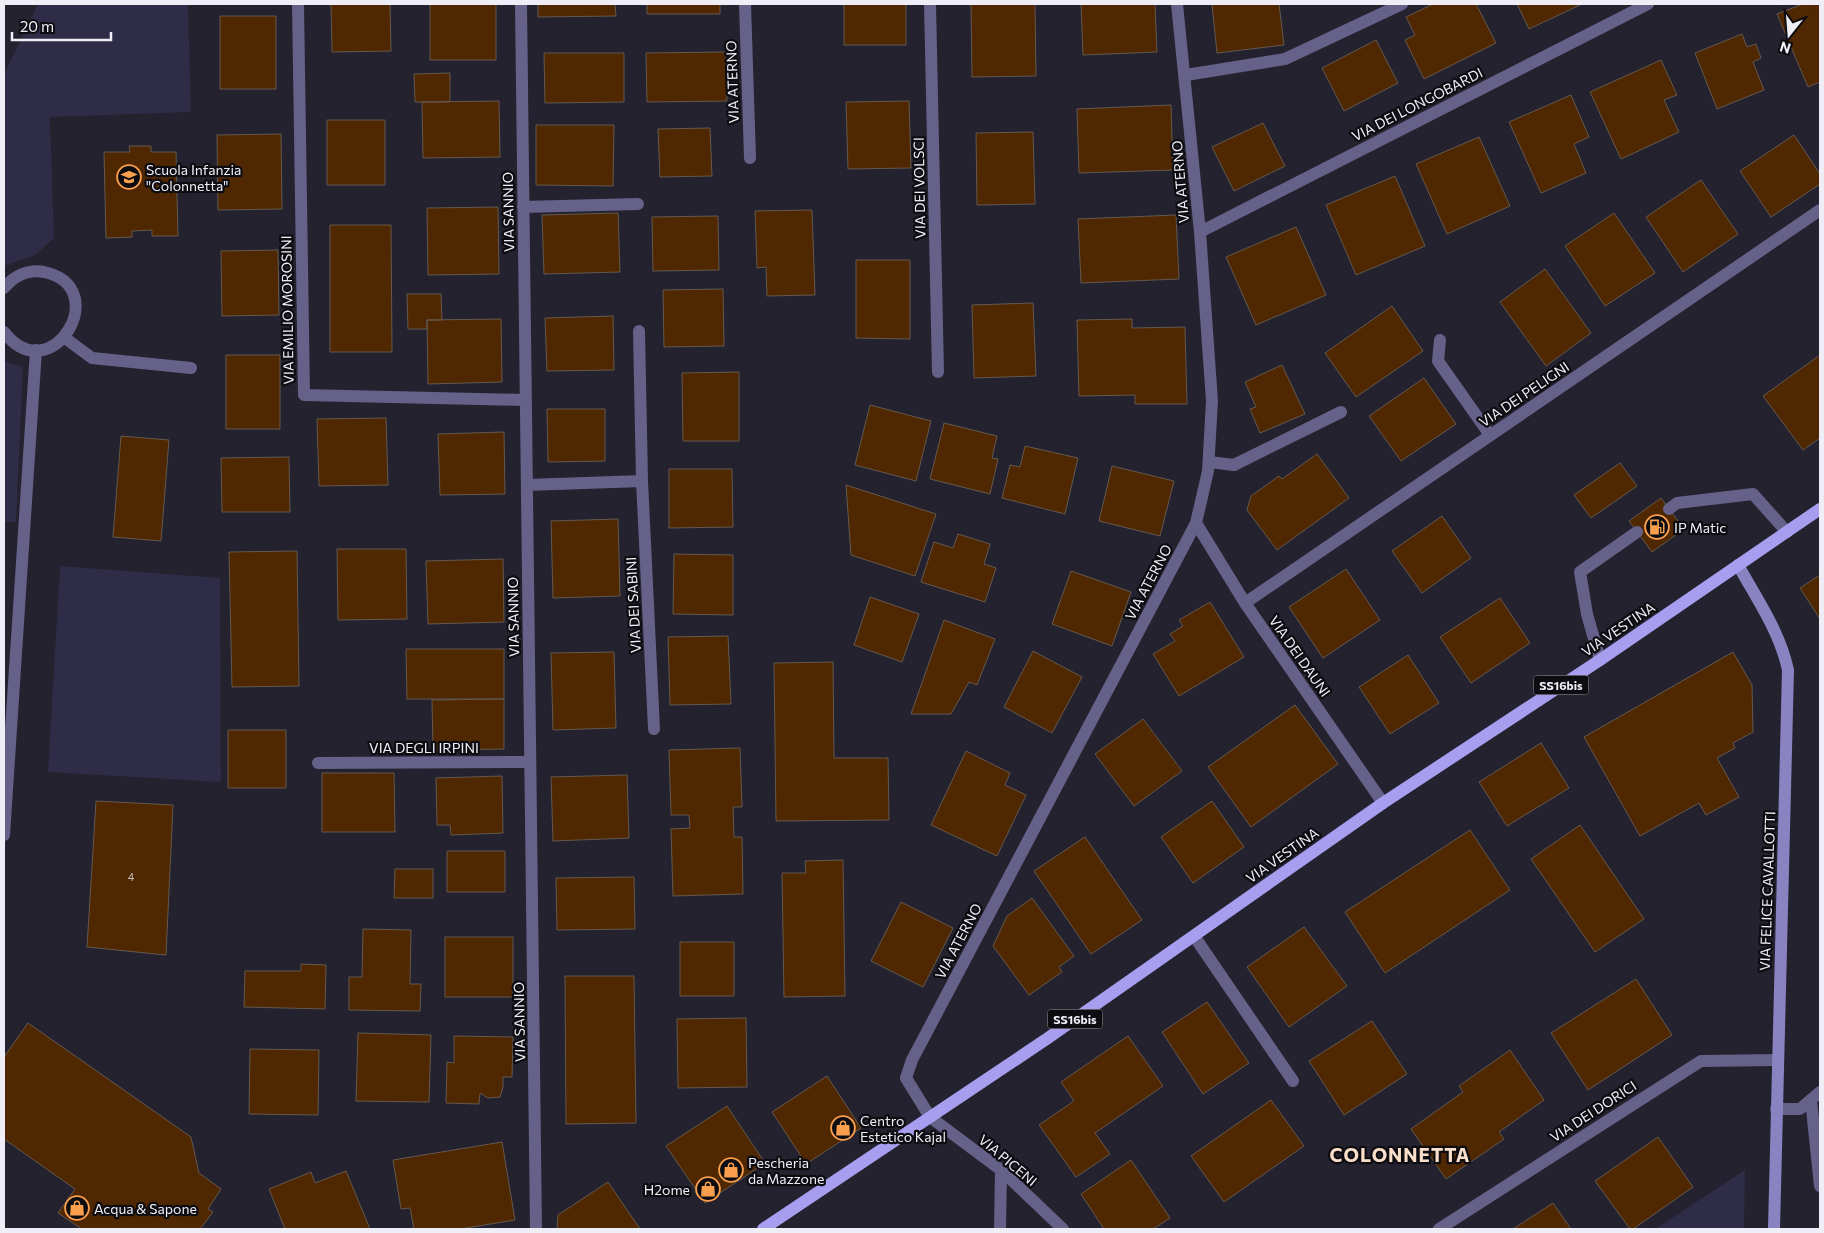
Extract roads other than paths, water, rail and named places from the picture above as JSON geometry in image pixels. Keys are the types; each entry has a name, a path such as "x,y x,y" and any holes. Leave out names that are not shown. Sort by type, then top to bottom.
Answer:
{"main road":[{"name":"VIA VESTINA","path":"763,1229 1194,936 1383,803 1600,660 1820,509"},
{"name":"VIA FELICE CAVALLOTTI","path":"1738,566 1784,651 1788,670 1774,1229"}],"street":[{"name":"VIA EMILIO MOROSINI","path":"298,4 304,394 525,400"},
{"name":"VIA SANNIO","path":"521,4 536,1229"},
{"name":"VIA ATERNO","path":"745,4 750,158"},
{"name":"VIA DEI VOLSCI","path":"930,4 938,372"},
{"name":"VIA ATERNO","path":"930,1117 906,1078 912,1060 1196,523 1209,462 1212,401 1200,232 1186,75 1177,4"},
{"path":"1186,75 1285,59 1402,4"},
{"name":"VIA DEI LONGOBARDI","path":"1200,232 1648,4"},
{"path":"523,207 638,204"},
{"name":"VIA DEI PELIGNI","path":"1245,603 1820,210"},
{"path":"4,288 13,278 31,272 50,274 62,280 70,290 75,302 76,314 72,327 65,338 47,349 24,348 13,342 4,332"},
{"name":"VIA DEI SABINI","path":"639,331 642,481 654,728"},
{"path":"65,338 92,358 191,368"},
{"path":"1440,340 1438,361 1490,435"},
{"path":"4,836 36,350"},
{"path":"1209,462 1234,465 1341,412"},
{"path":"526,485 642,481"},
{"path":"1669,509 1677,503 1753,494 1787,532"},
{"name":"VIA DEI DAUNI","path":"1196,523 1245,603 1383,803"},
{"path":"1600,660 1587,614 1580,572 1637,532"},
{"name":"VIA DEGLI IRPINI","path":"318,763 530,762"},
{"path":"1194,936 1293,1081"},
{"name":"VIA DEI DORICI","path":"1439,1229 1685,1069 1701,1061 1777,1060"},
{"path":"1776,1109 1800,1109 1816,1096"},
{"path":"1816,1096 1820,1186"},
{"name":"VIA PICENI","path":"930,1117 1001,1170 1062,1229"},
{"path":"1000,1229 1001,1170"}],"place":[{"name":"Scuola Infanzia \"Colonnetta\"","path":"129,177"},
{"name":"IP Matic","path":"1657,527"},
{"name":"Centro Estetico Kajal","path":"843,1128"},
{"name":"Pescheria da Mazzone","path":"731,1170"},
{"name":"H2ome","path":"708,1189"},
{"name":"Acqua & Sapone","path":"77,1208"}],"district":[{"name":"COLONNETTA","path":"1400,1154"}]}
